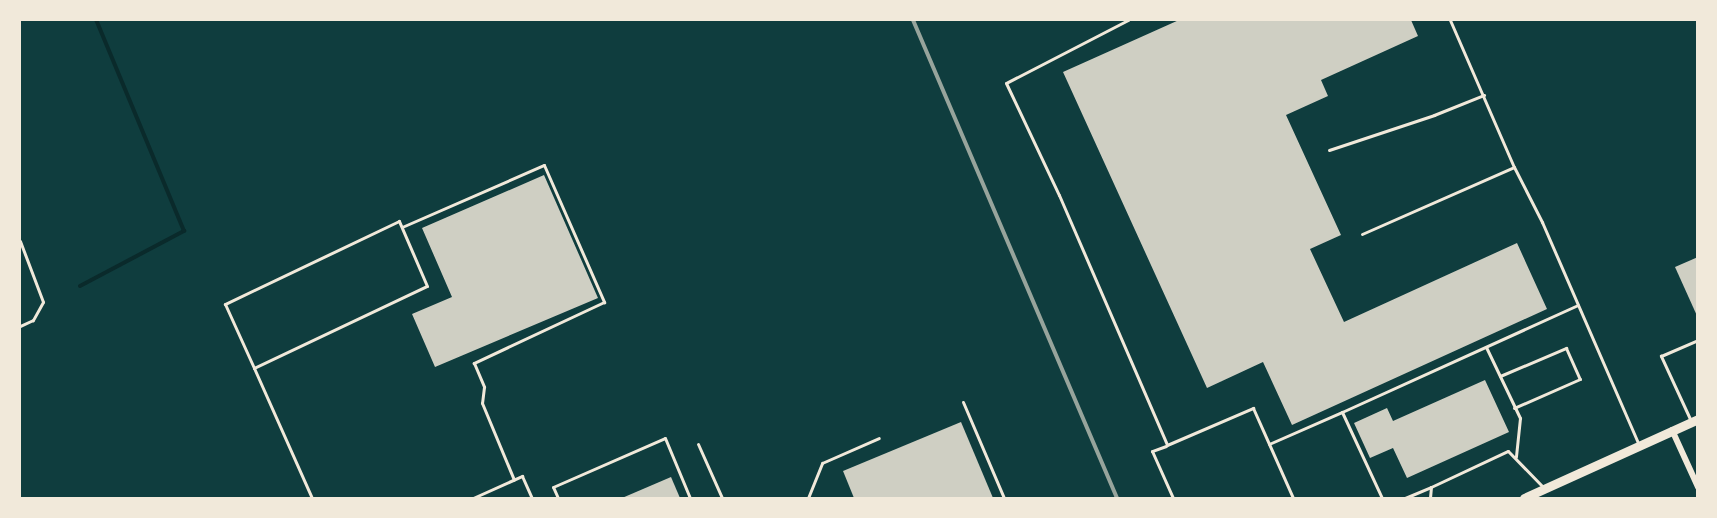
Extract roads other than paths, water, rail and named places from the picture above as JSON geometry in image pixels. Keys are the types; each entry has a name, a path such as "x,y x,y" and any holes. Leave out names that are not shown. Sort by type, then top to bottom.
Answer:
{"main road":[{"path":"1524,498 1694,420"}],"street":[{"path":"1672,430 1698,488"}],"lane":[{"path":"1128,20 1006,83 1059,195 1167,446"},
{"path":"1450,20 1514,167 1542,222 1639,445"},
{"path":"1329,150 1434,115 1484,95"},
{"path":"402,227 544,165 604,302 474,363 484,387 482,403 514,480"},
{"path":"1362,234 1514,167"},
{"path":"254,368 427,286 399,221 225,304 312,498"},
{"path":"20,241 43,302 33,320 20,326"},
{"path":"1269,444 1578,305"},
{"path":"1694,420 1660,356 1698,340"},
{"path":"1486,347 1520,418 1520,433 1515,457"},
{"path":"1500,376 1566,348 1580,378 1514,408"},
{"path":"963,402 1004,498"},
{"path":"1173,498 1152,451 1253,408 1293,498"},
{"path":"1342,412 1382,498"},
{"path":"558,498 553,487 665,438 690,498"},
{"path":"808,498 822,463 879,438"},
{"path":"698,444 722,498"},
{"path":"1405,498 1508,451 1545,489"},
{"path":"473,498 522,476 532,498"},
{"path":"1430,498 1431,487"}],"waterway":[{"path":"80,286 184,231 96,20"}],"railway":[{"path":"913,20 1117,498"}]}
